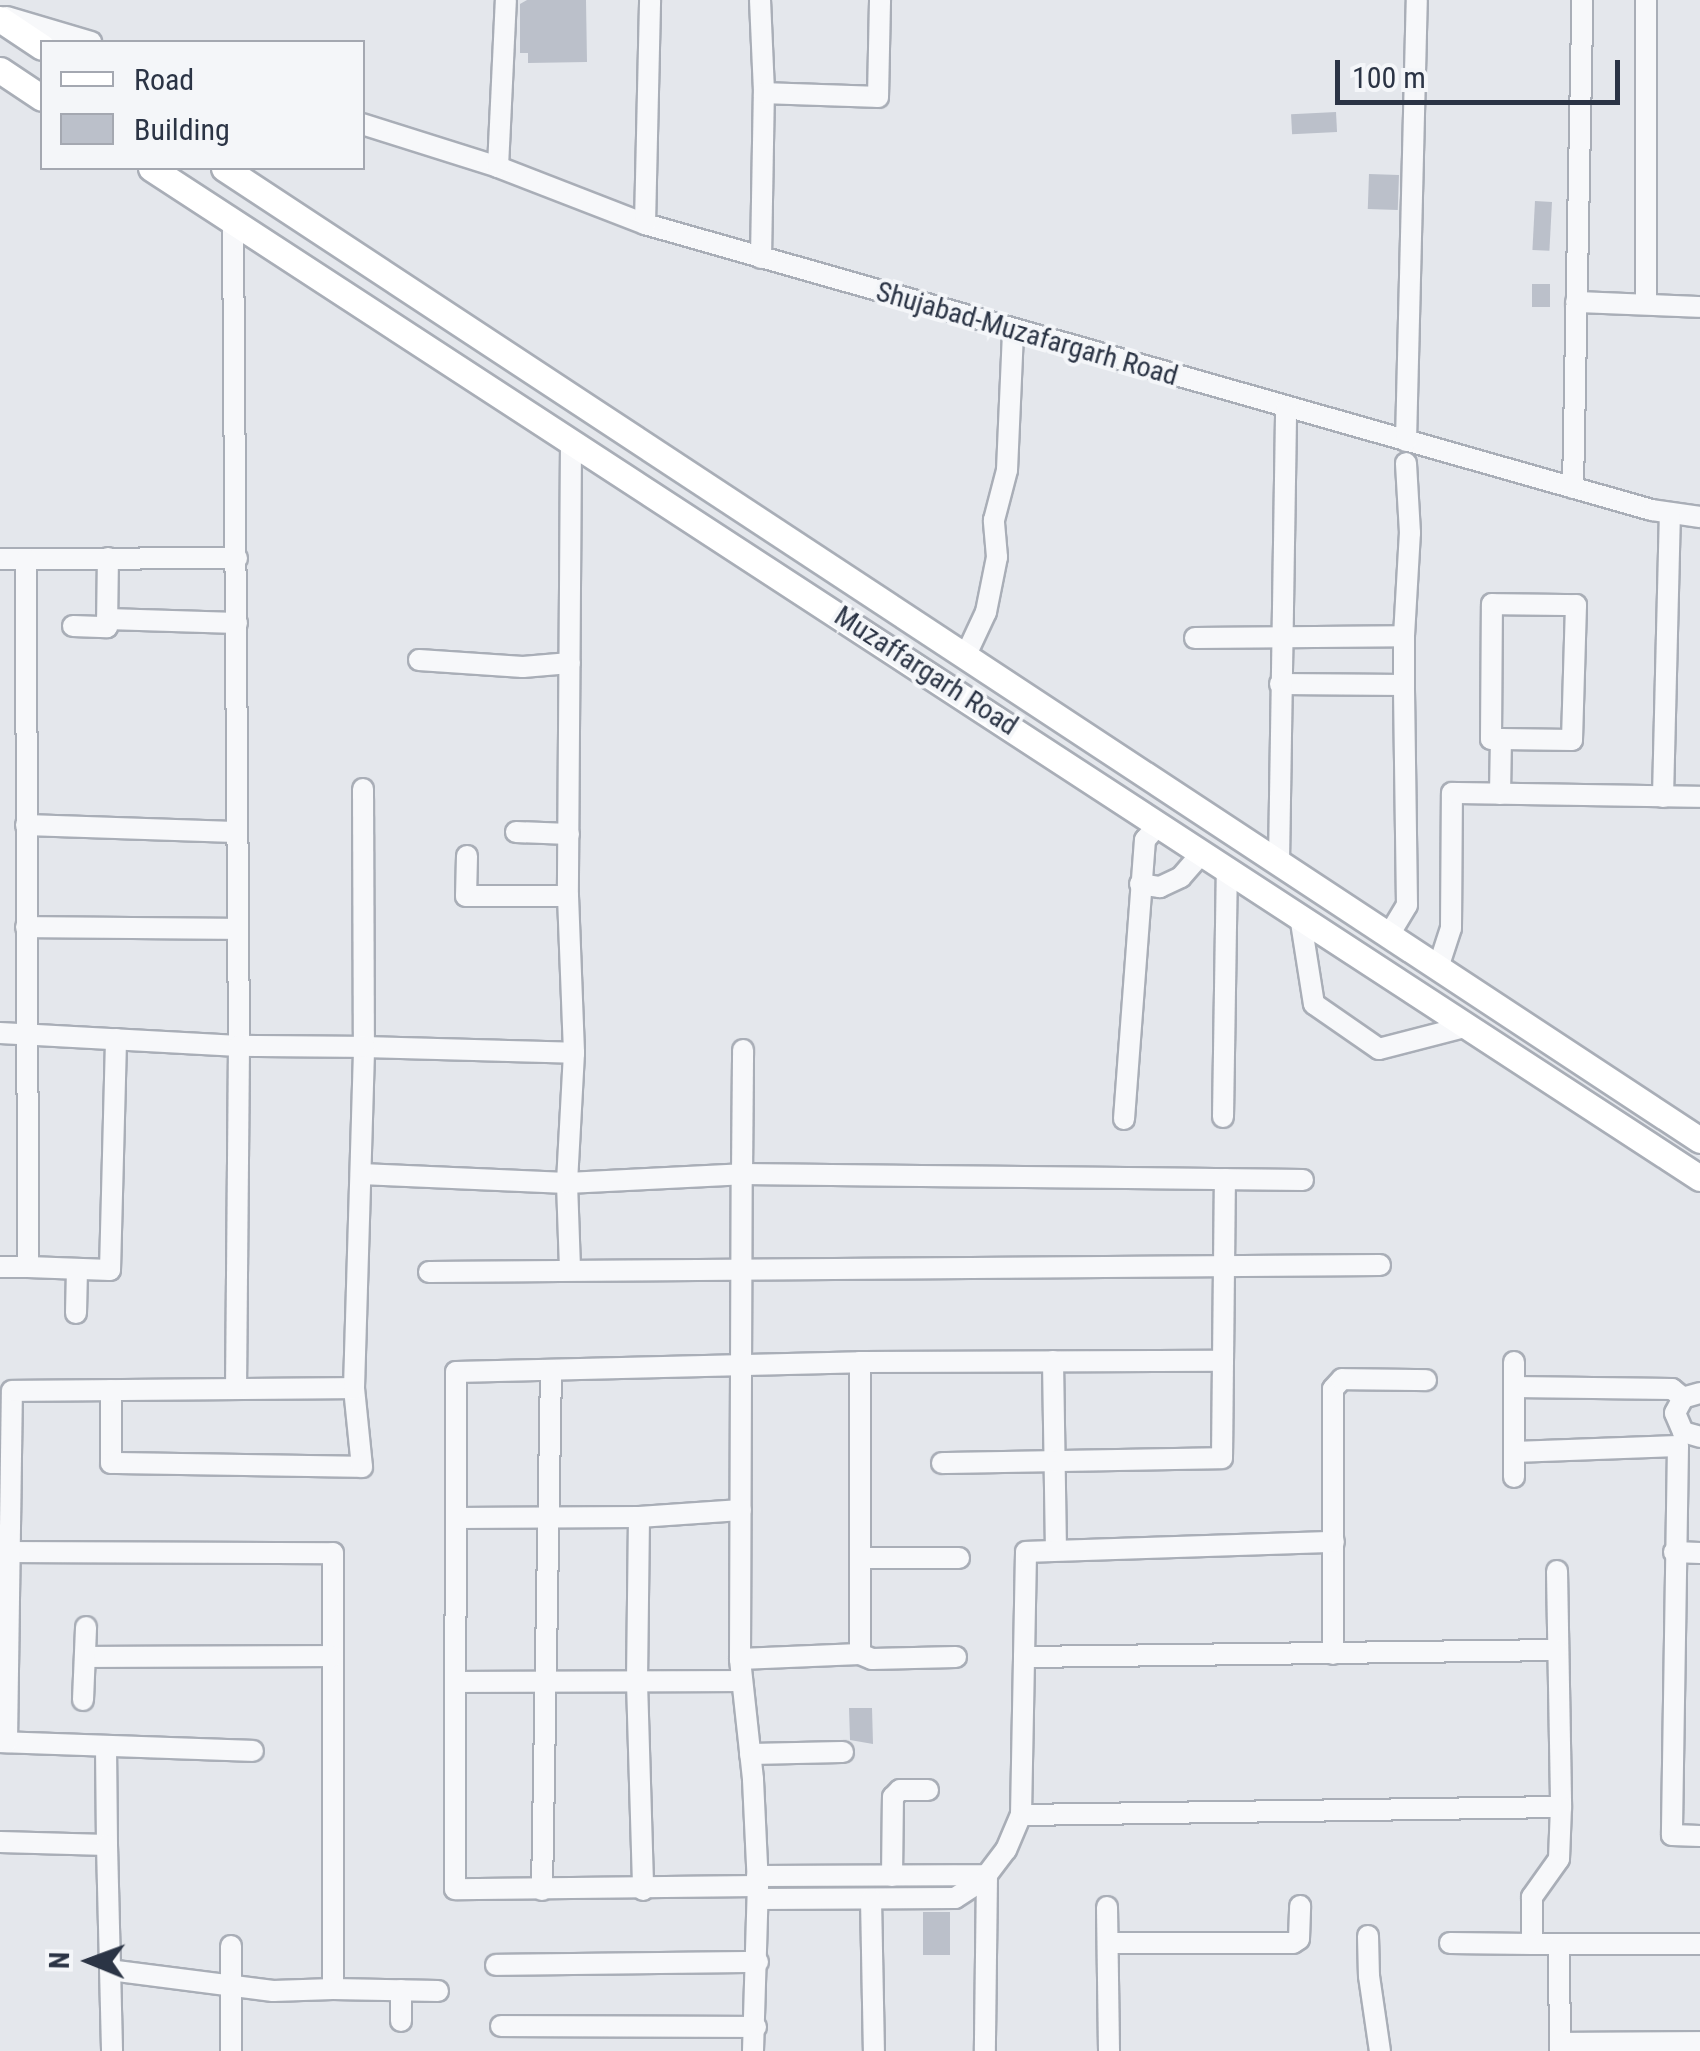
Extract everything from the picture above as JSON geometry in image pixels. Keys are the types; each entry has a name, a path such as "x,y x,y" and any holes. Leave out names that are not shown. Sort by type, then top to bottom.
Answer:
{"main road":[{"path":"0,17 40,46"},
{"path":"0,70 40,97"},
{"name":"Muzaffargarh Road","path":"154,170 1700,1178"},
{"name":"Muzaffargarh Road","path":"227,170 1700,1140"}],"street":[{"path":"498,168 506,0"},
{"path":"645,224 650,0"},
{"path":"760,0 764,93 760,258"},
{"path":"764,93 878,97 880,0"},
{"path":"1406,441 1417,0"},
{"path":"1573,488 1582,0"},
{"path":"1646,0 1646,304"},
{"path":"0,17 83,40"},
{"name":"Shujabad-Muzafargarh Road","path":"365,125 498,168 645,224 760,258 1573,488 1700,517"},
{"path":"232,220 239,1046 236,1389"},
{"path":"1576,302 1700,307"},
{"path":"965,657 986,612 997,557 994,520 1007,470 1013,331"},
{"path":"1279,862 1286,408"},
{"path":"570,1269 566,1183 574,1053 568,896 571,444"},
{"path":"1389,935 1407,905 1404,636 1410,534 1406,464"},
{"path":"1663,797 1670,513"},
{"path":"26,558 28,1268"},
{"path":"73,626 106,627 108,558"},
{"path":"0,559 237,558"},
{"path":"1492,604 1576,605 1572,740 1500,739 1491,739 1492,604"},
{"path":"107,619 236,622"},
{"path":"1195,638 1404,636"},
{"path":"420,660 523,667 570,663"},
{"path":"1280,684 1404,685"},
{"path":"1500,739 1500,794"},
{"path":"111,1390 111,1462 362,1467 354,1388 364,1048 363,789"},
{"path":"1438,968 1451,928 1452,794 1700,797"},
{"path":"1124,1119 1145,840 1159,824"},
{"path":"26,825 236,832"},
{"path":"516,832 568,834"},
{"path":"1140,884 1160,887 1181,877 1202,852"},
{"path":"467,856 466,896 568,896"},
{"path":"1223,1117 1227,868"},
{"path":"1300,916 1314,1004 1380,1049 1468,1026"},
{"path":"26,927 238,929"},
{"path":"0,1033 239,1046 574,1053"},
{"path":"0,1267 110,1270 116,1039"},
{"path":"743,1050 738,1365 740,1658 757,1887 753,2051"},
{"path":"361,1174 566,1183 742,1174 1303,1180"},
{"path":"942,1463 1220,1459 1224,1455 1225,1179"},
{"path":"429,1272 1380,1266"},
{"path":"76,1312 77,1269"},
{"path":"1053,1361 1056,1549"},
{"path":"986,1875 892,1876 757,1887 643,1890 455,1888 456,1372 860,1362 1223,1361"},
{"path":"860,1362 860,1654"},
{"path":"1514,1362 1514,1476"},
{"path":"542,1890 551,1370"},
{"path":"1334,1654 1336,1383 1342,1379 1426,1380"},
{"path":"1514,1387 1672,1389 1692,1396 1675,1413 1678,1436 1672,1835 1700,1836"},
{"path":"253,1751 4,1742 10,1552 6,1391 354,1388"},
{"path":"1514,1452 1678,1436 1700,1438"},
{"path":"1676,1473 1700,1446"},
{"path":"456,1518 639,1517 741,1510"},
{"path":"639,1517 637,1682 643,1890"},
{"path":"757,1887 871,1899 955,1898 986,1875 1006,1850 1020,1815 1023,1556 1032,1550 1334,1542"},
{"path":"10,1552 332,1553 333,1989"},
{"path":"1674,1552 1700,1552"},
{"path":"861,1558 960,1558"},
{"path":"1532,1944 1532,1897 1559,1859 1557,1572"},
{"path":"84,1700 86,1627"},
{"path":"1024,1657 1557,1650"},
{"path":"740,1658 860,1654 872,1659 956,1657"},
{"path":"86,1657 333,1656"},
{"path":"455,1682 741,1682"},
{"path":"106,1747 112,2051"},
{"path":"750,1754 842,1752"},
{"path":"892,1876 892,1797 900,1790 928,1790"},
{"path":"1020,1815 1560,1807"},
{"path":"0,1842 106,1845"},
{"path":"985,2051 986,1875"},
{"path":"871,1899 874,2051"},
{"path":"1108,1906 1109,2051"},
{"path":"1109,1943 1292,1944 1299,1940 1300,1906"},
{"path":"1368,1936 1369,1976 1380,2051"},
{"path":"1450,1943 1700,1944"},
{"path":"1560,1945 1560,2047 1700,2042"},
{"path":"230,1946 231,2051"},
{"path":"496,1965 758,1962"},
{"path":"110,1970 273,1992 438,1990"},
{"path":"401,1990 401,2021"},
{"path":"502,2026 756,2028"}],"building":[{"path":"527,0 586,0 587,62 528,63 528,53 520,53 520,4"},
{"path":"1336,112 1337,132 1292,134 1291,114"},
{"path":"1369,174 1399,175 1398,210 1368,209"},
{"path":"1535,201 1552,202 1549,251 1532,250"},
{"path":"1532,284 1550,284 1550,307 1532,307"},
{"path":"849,1708 872,1708 873,1744 850,1740"},
{"path":"923,1912 950,1912 950,1955 923,1955"}]}
